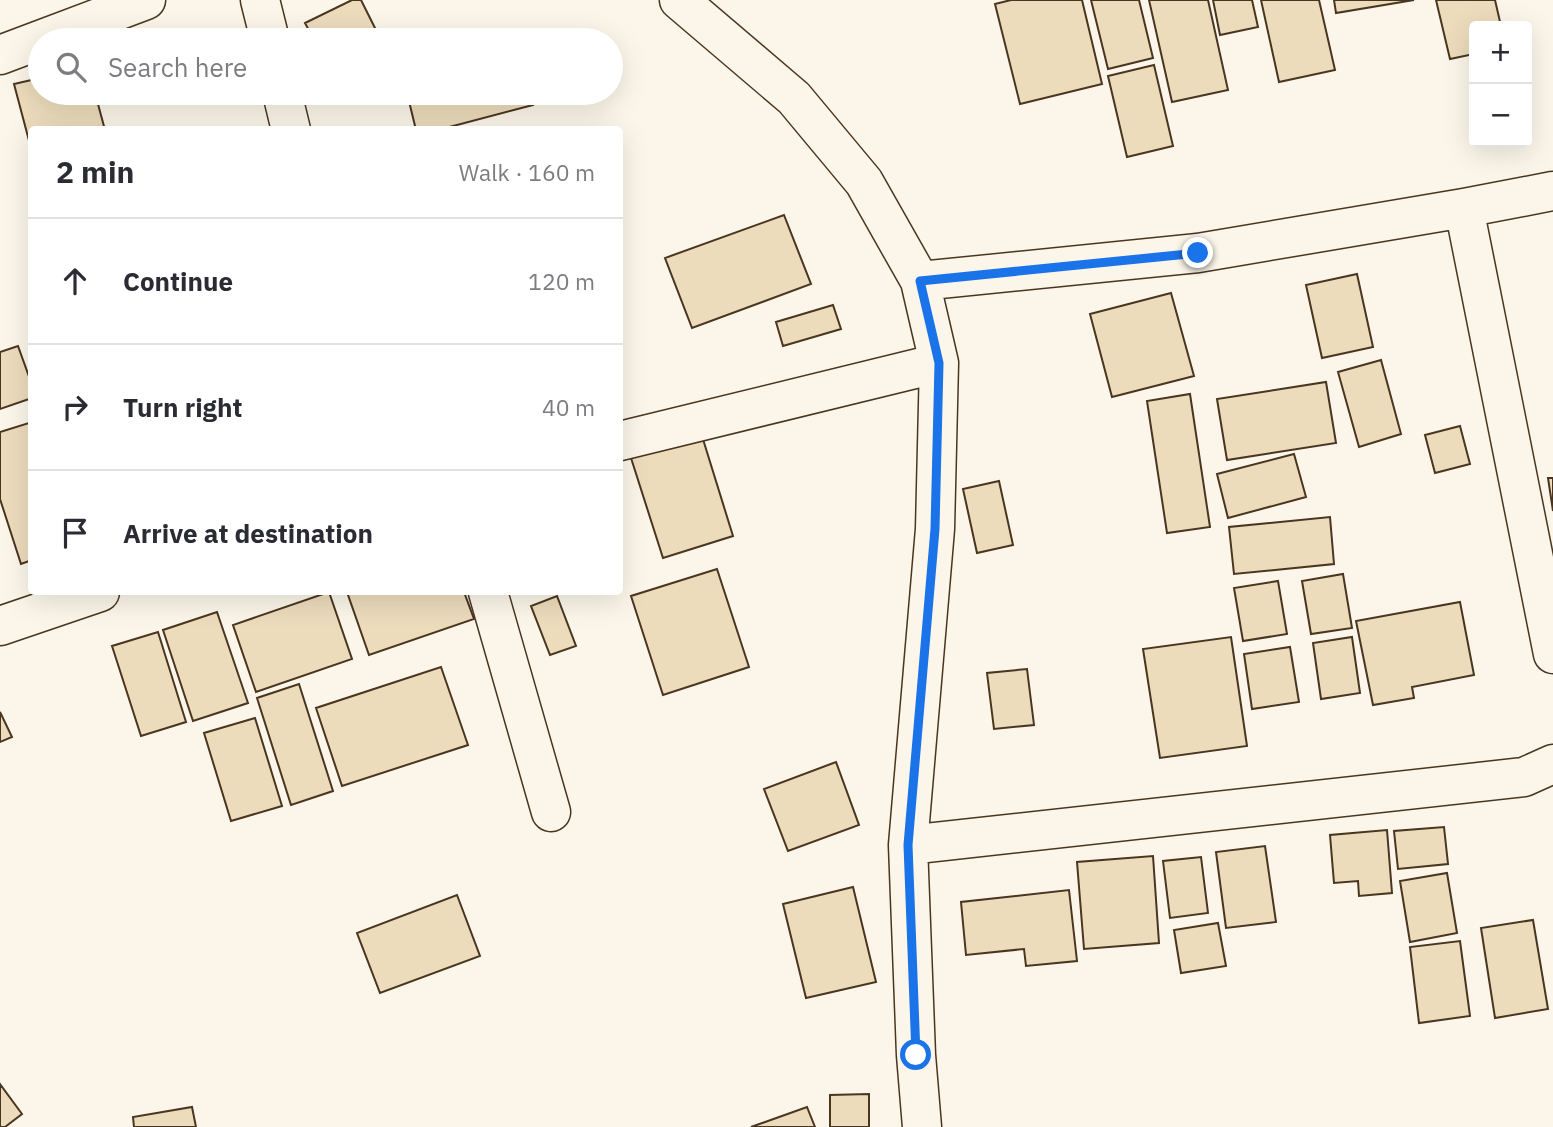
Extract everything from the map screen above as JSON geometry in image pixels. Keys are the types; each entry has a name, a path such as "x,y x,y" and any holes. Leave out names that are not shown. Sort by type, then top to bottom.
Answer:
{"street":[{"path":"72,28 146,0"},
{"path":"260,0 267,28"},
{"path":"680,0 794,98 864,182 920,281 939,363 935,529 908,845 916,1055 922,1127"},
{"path":"0,55 28,44"},
{"path":"285,105 290,126"},
{"path":"920,281 1198,253 1553,191"},
{"path":"1464,208 1553,654"},
{"path":"623,440 939,363"},
{"path":"0,626 91,595"},
{"path":"489,595 551,811"},
{"path":"908,845 1524,777 1553,764"}],"building":[{"path":"352,0 361,0 375,28 308,28 305,23"},
{"path":"1011,0 1082,0 1102,84 1020,104 995,4"},
{"path":"1091,0 1139,0 1153,58 1108,69"},
{"path":"1149,0 1208,0 1228,90 1172,102"},
{"path":"1213,0 1252,0 1258,27 1220,35"},
{"path":"1261,0 1319,0 1335,70 1279,82"},
{"path":"1334,0 1414,0 1336,13"},
{"path":"1436,0 1495,0 1500,21 1469,21 1469,55 1450,59"},
{"path":"1154,65 1173,146 1127,157 1108,76"},
{"path":"28,81 28,105 98,105 104,126 28,126 28,137 14,84"},
{"path":"410,105 533,105 453,126 415,126"},
{"path":"784,215 811,284 692,328 665,258"},
{"path":"1357,274 1373,347 1322,358 1306,285"},
{"path":"1171,293 1194,376 1112,397 1090,314"},
{"path":"833,305 841,329 783,346 776,322"},
{"path":"18,346 28,374 28,399 0,409 0,352"},
{"path":"1381,360 1401,434 1359,447 1338,372"},
{"path":"1326,382 1336,443 1227,460 1217,399"},
{"path":"1190,394 1210,527 1167,533 1147,401"},
{"path":"28,423 28,561 21,564 0,499 0,432"},
{"path":"1460,426 1470,464 1435,473 1425,435"},
{"path":"702,436 733,536 663,558 631,458"},
{"path":"1294,454 1306,497 1228,518 1217,474"},
{"path":"1548,478 1553,478 1553,511"},
{"path":"999,481 1013,545 977,553 963,489"},
{"path":"1330,517 1334,564 1234,574 1229,527"},
{"path":"717,569 749,667 663,695 631,596"},
{"path":"1343,574 1352,628 1311,634 1302,581"},
{"path":"1278,581 1287,634 1243,641 1234,588"},
{"path":"320,595 330,595 352,659 256,692 233,625"},
{"path":"348,595 465,595 474,619 369,655"},
{"path":"557,596 576,646 550,655 531,606"},
{"path":"1460,602 1474,675 1412,687 1414,698 1373,705 1356,621"},
{"path":"217,612 248,703 193,721 163,630"},
{"path":"158,632 186,722 141,736 112,646"},
{"path":"1231,637 1247,746 1160,758 1143,649"},
{"path":"1352,637 1360,693 1321,699 1313,643"},
{"path":"1290,647 1299,702 1252,709 1244,654"},
{"path":"441,667 468,745 342,786 316,708"},
{"path":"1027,669 1034,725 994,729 987,673"},
{"path":"299,684 333,791 291,805 257,698"},
{"path":"0,712 12,737 0,742"},
{"path":"255,718 282,806 231,821 204,733"},
{"path":"836,762 859,825 788,851 764,789"},
{"path":"1444,827 1448,864 1398,869 1394,831"},
{"path":"1387,830 1392,893 1359,896 1358,881 1334,883 1330,835"},
{"path":"1265,846 1276,922 1226,928 1216,852"},
{"path":"1153,856 1159,943 1084,949 1077,862"},
{"path":"1201,857 1208,913 1170,918 1163,861"},
{"path":"1447,873 1457,933 1410,942 1400,881"},
{"path":"853,887 876,982 806,998 783,904"},
{"path":"1069,890 1077,961 1026,966 1024,949 966,955 961,902"},
{"path":"457,895 480,956 380,993 357,933"},
{"path":"1533,920 1548,1009 1495,1018 1481,928"},
{"path":"1218,923 1226,966 1181,973 1174,930"},
{"path":"1460,941 1470,1016 1419,1023 1410,947"},
{"path":"0,1084 22,1114 5,1127 0,1127"},
{"path":"869,1094 869,1127 830,1127 830,1095"},
{"path":"192,1107 196,1127 134,1127 133,1117"},
{"path":"807,1107 815,1127 751,1127"}],"route":[{"path":"916,1055 908,845 935,529 939,363 920,281 1198,253"}]}
